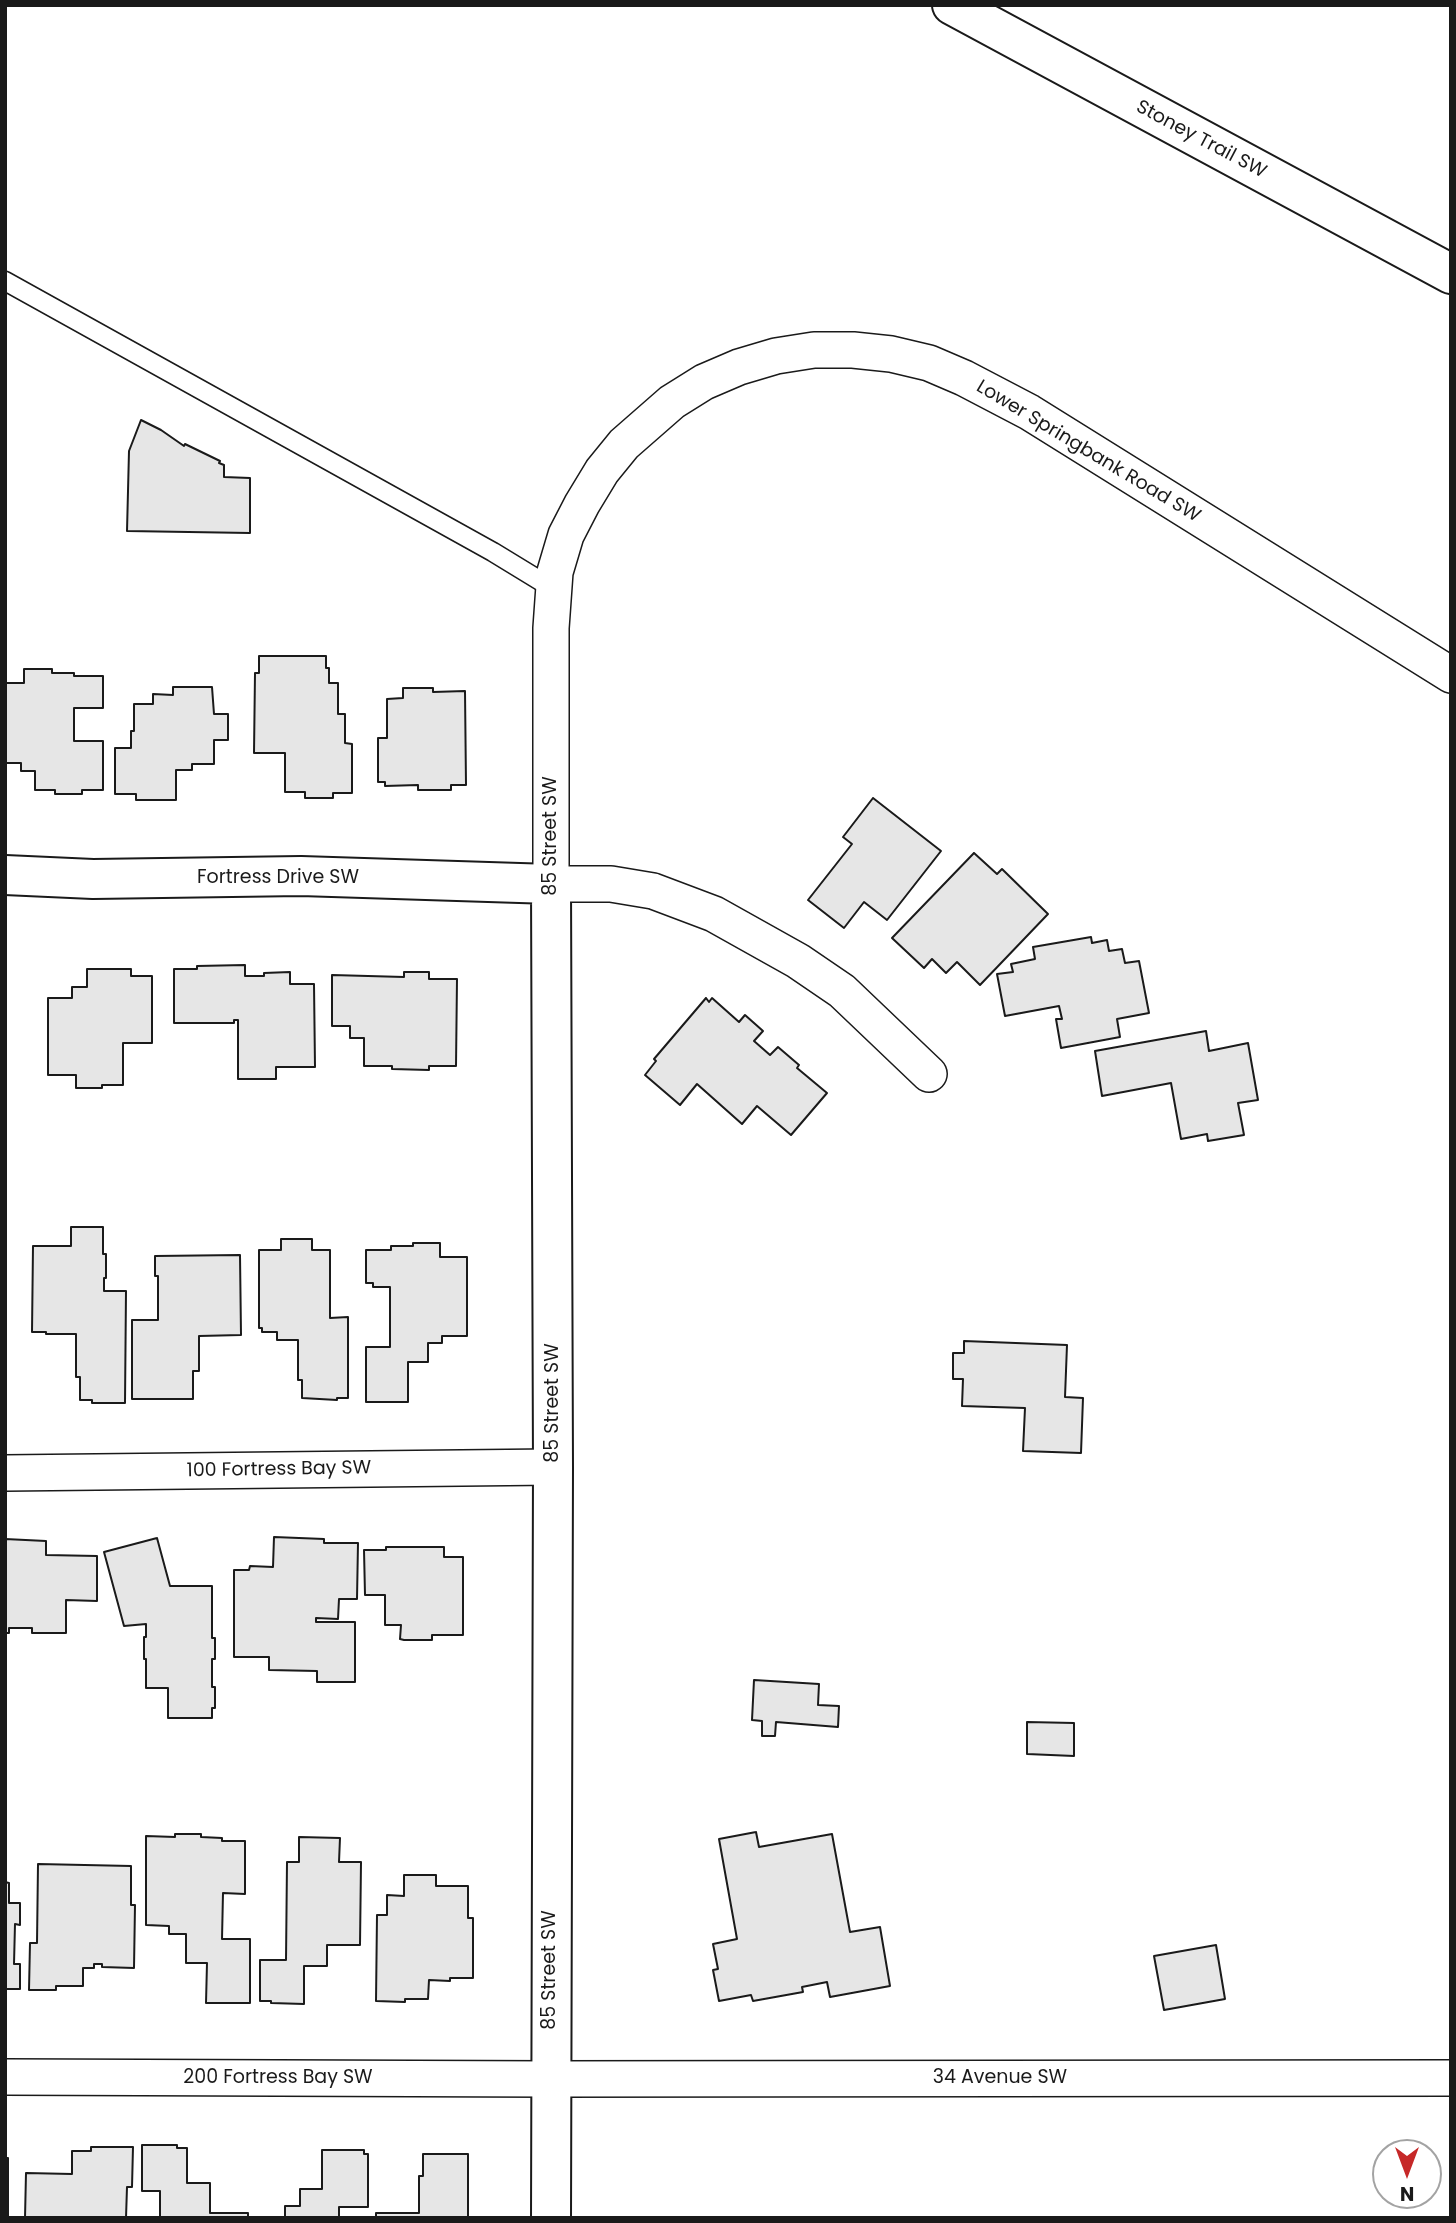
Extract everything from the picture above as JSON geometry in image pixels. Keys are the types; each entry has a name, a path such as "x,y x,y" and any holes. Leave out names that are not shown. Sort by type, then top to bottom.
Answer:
{"main road":[{"name":"Stoney Trail SW","path":"952,5 1451,274"},
{"name":"Fortress Drive SW","path":"5,875 93,879 301,876 551,884"},
{"name":"85 Street SW","path":"551,884 551,2218"}],"street":[{"name":"Lower Springbank Road SW","path":"552,588 566,535 602,471 624,444 672,402 738,367 776,356 814,350 853,350 891,354 929,363 1029,412 1451,675"},
{"name":"85 Street SW","path":"551,884 552,588"},
{"path":"551,884 611,884 653,891 714,914 798,961 842,991 929,1074"},
{"name":"100 Fortress Bay SW","path":"5,1473 553,1467"},
{"name":"200 Fortress Bay SW","path":"5,2077 550,2079"},
{"name":"34 Avenue SW","path":"550,2079 1451,2078"}],"lane":[{"path":"5,281 493,552 552,588"}],"building":[{"path":"141,420 184,446 185,444 220,461 219,463 224,465 224,477 250,478 250,533 127,531 129,451"},
{"path":"259,656 326,656 329,683 338,683 338,714 345,714 345,743 352,744 352,793 333,793 333,798 305,798 305,792 285,792 285,753 254,753 255,673 259,673"},
{"path":"24,669 52,669 52,673 74,673 74,676 103,676 103,708 74,708 74,741 103,741 103,790 82,790 82,794 55,794 55,790 35,790 35,771 21,771 21,763 5,763 5,683 24,683"},
{"path":"173,687 212,687 214,714 228,714 228,740 214,740 214,764 192,764 192,770 176,770 176,800 136,800 136,794 115,794 115,748 131,748 134,704 153,704 153,694 173,695"},
{"path":"403,688 433,688 433,692 465,691 466,785 451,785 451,790 418,790 418,785 385,786 385,782 378,782 378,738 387,738 387,699 403,698"},
{"path":"873,798 941,851 887,920 864,902 844,928 808,900 852,844 843,837"},
{"path":"974,853 997,874 1002,869 1048,914 980,985 957,962 946,973 932,959 924,968 892,938"},
{"path":"1091,937 1092,943 1107,940 1109,951 1122,949 1125,963 1139,961 1149,1013 1117,1019 1120,1037 1061,1048 1056,1019 1062,1019 1059,1006 1005,1016 997,974 1013,972 1011,964 1035,959 1033,947"},
{"path":"245,965 245,976 290,972 290,984 314,984 315,1067 276,1067 276,1079 238,1079 238,1020 234,1020 234,1023 174,1023 174,969"},
{"path":"87,969 131,969 131,976 152,976 152,1043 123,1043 123,1085 76,1088 76,1075 48,1075 48,998 72,998 72,987 87,987"},
{"path":"404,972 429,972 429,979 457,979 456,1066 429,1066 429,1070 364,1066 364,1038 350,1038 350,1026 332,1026 332,975 404,977"},
{"path":"706,998 709,1002 712,998 739,1022 745,1015 763,1031 754,1041 770,1055 778,1047 799,1065 797,1068 827,1093 791,1135 757,1106 742,1124 697,1084 680,1105 645,1075 656,1061 654,1059"},
{"path":"1206,1031 1209,1051 1248,1043 1258,1100 1238,1103 1244,1135 1208,1141 1207,1134 1181,1139 1171,1083 1102,1096 1095,1051"},
{"path":"71,1227 103,1227 103,1254 106,1254 104,1291 126,1291 125,1403 92,1403 92,1400 80,1400 80,1377 76,1377 76,1334 32,1332 33,1246 71,1246"},
{"path":"281,1239 312,1239 312,1250 330,1250 330,1318 348,1317 348,1398 302,1398 302,1380 298,1380 298,1340 277,1340 277,1332 262,1332 262,1328 259,1328 259,1250 281,1250"},
{"path":"413,1243 440,1243 440,1257 467,1257 467,1336 442,1336 442,1343 428,1343 428,1362 408,1362 408,1402 366,1402 366,1347 390,1347 390,1287 373,1287 373,1283 366,1283 366,1250 391,1250 391,1246 413,1246"},
{"path":"240,1255 241,1335 199,1336 199,1371 193,1371 193,1399 132,1399 132,1320 158,1320 155,1256"},
{"path":"964,1341 1067,1345 1065,1397 1083,1398 1081,1453 1023,1451 1025,1408 962,1406 963,1379 953,1379 953,1353 964,1353"},
{"path":"274,1537 324,1539 324,1543 358,1543 357,1599 339,1599 338,1619 316,1618 316,1622 355,1622 355,1682 317,1682 317,1671 269,1670 269,1657 234,1657 234,1570 249,1570 250,1566 273,1567"},
{"path":"157,1538 170,1586 212,1586 212,1638 215,1638 215,1659 212,1659 212,1687 215,1687 215,1708 212,1708 212,1718 168,1718 168,1688 146,1688 146,1624 124,1626 104,1552"},
{"path":"5,1539 46,1541 46,1555 97,1556 97,1601 66,1600 66,1633 32,1633 32,1628 9,1628 9,1633 5,1633"},
{"path":"386,1547 444,1547 444,1557 463,1557 463,1635 432,1635 432,1640 404,1640 400,1639 401,1625 385,1625 385,1595 365,1595 364,1550 386,1550"},
{"path":"754,1680 819,1684 818,1705 839,1706 838,1727 776,1722 775,1736 762,1736 762,1721 752,1720"},
{"path":"1027,1722 1074,1723 1074,1756 1027,1754"},
{"path":"756,1832 759,1847 832,1834 850,1932 880,1927 890,1986 830,1997 827,1982 802,1987 803,1992 753,2001 751,1995 719,2001 713,1970 718,1969 713,1944 737,1939 719,1839"},
{"path":"175,1834 201,1834 201,1837 222,1838 222,1841 245,1841 245,1894 223,1893 222,1939 250,1939 250,2003 206,2003 207,1963 186,1963 186,1934 169,1934 169,1926 146,1925 146,1836 175,1837"},
{"path":"299,1837 340,1838 339,1862 361,1862 360,1945 327,1945 327,1966 304,1966 304,2004 260,2001 260,1960 286,1960 287,1862 299,1862"},
{"path":"38,1864 131,1866 131,1905 135,1905 134,1968 102,1967 102,1964 94,1964 94,1968 83,1968 83,1986 29,1990 30,1943 37,1943"},
{"path":"404,1875 436,1875 436,1886 468,1886 468,1918 473,1918 473,1978 429,1980 428,1999 405,1999 405,2002 376,2001 377,1915 387,1915 387,1895 404,1896"},
{"path":"5,1882 9,1883 9,1903 20,1903 20,1925 15,1924 14,1964 20,1964 20,1989 5,1989"},
{"path":"1216,1945 1225,1999 1164,2010 1154,1956"},
{"path":"142,2145 177,2145 177,2148 187,2148 187,2183 210,2183 210,2213 248,2213 248,2218 160,2218 160,2191 142,2191"},
{"path":"91,2147 133,2147 132,2187 127,2187 126,2218 25,2218 26,2173 72,2174 72,2151 91,2151"},
{"path":"322,2150 364,2150 364,2154 368,2154 368,2207 339,2207 339,2218 261,2218 285,2217 285,2206 300,2206 300,2189 322,2189"},
{"path":"423,2154 468,2154 468,2218 376,2218 376,2213 419,2213 419,2176 423,2176"},
{"path":"5,2158 8,2158 8,2218 5,2218"}]}
